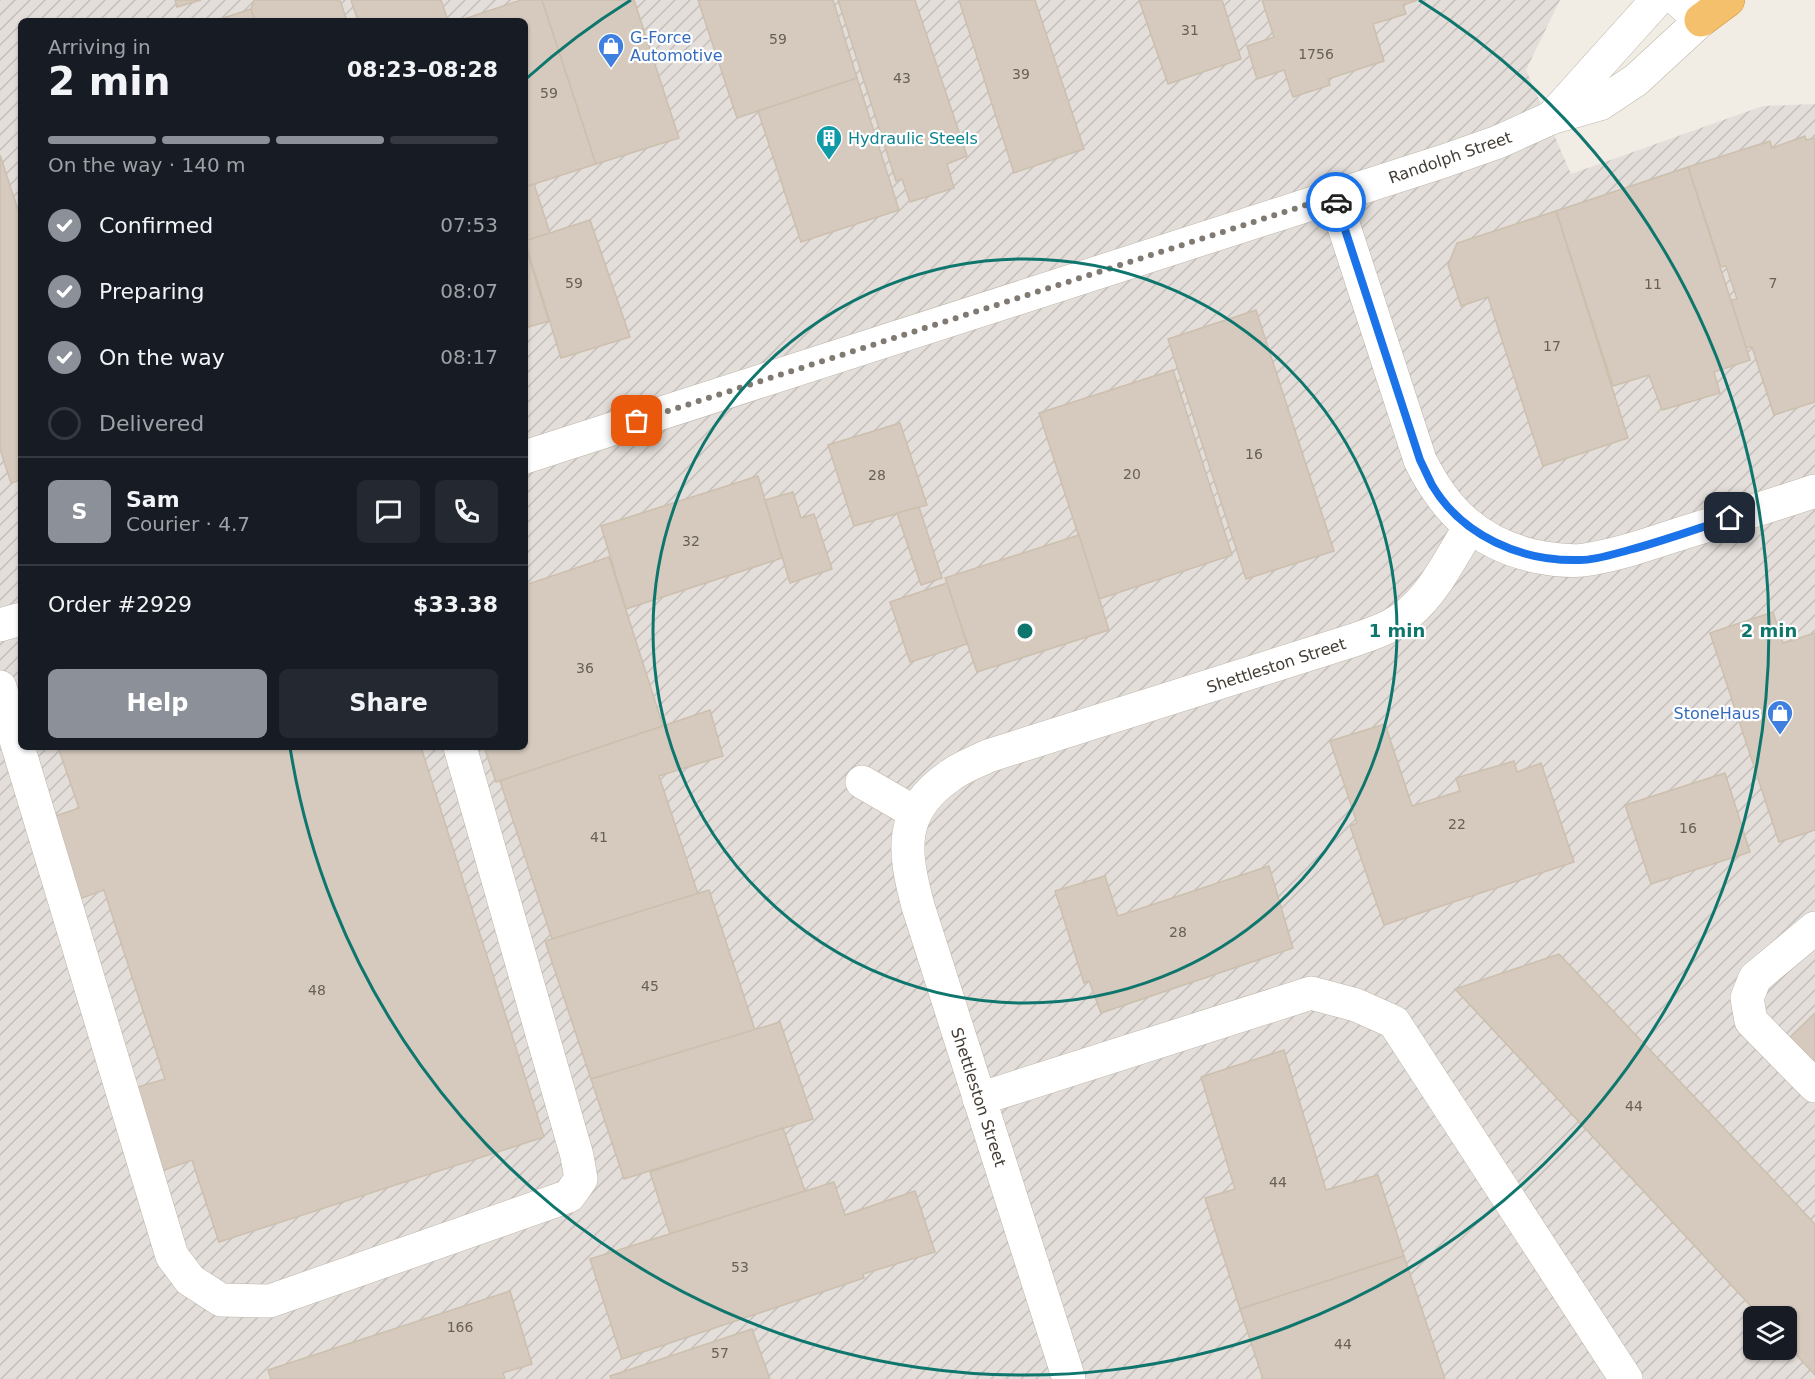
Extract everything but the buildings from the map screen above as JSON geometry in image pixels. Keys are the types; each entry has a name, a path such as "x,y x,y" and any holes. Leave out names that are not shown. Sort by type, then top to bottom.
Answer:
{"highway":[{"path":"1689,10 1728,0"}],"street":[{"name":"Randolph Street","path":"1551,118 1657,0"},
{"name":"Randolph Street","path":"528,456 1334,196 1498,142 1551,118 1600,104 1636,80 1689,10"},
{"path":"1334,196 1420,460 1433,486 1449,506 1470,527 1490,541 1512,551 1546,559 1581,560 1645,546 1815,491"},
{"name":"Shettleston Street","path":"1069,1379 909,873 907,837 914,812 925,795 952,774 988,756 1352,642 1380,631 1411,612 1426,595 1470,527"},
{"path":"0,626 18,620"},
{"path":"0,687 18,747"},
{"path":"19,750 172,1256 190,1280 221,1300 270,1301 569,1196 581,1179 461,750"},
{"path":"862,782 914,812"},
{"path":"1815,928 1755,978 1747,998 1751,1021 1815,1086"},
{"path":"980,1099 1311,993 1356,1005 1394,1022 1626,1379"}],"shaded area":[{"path":"0,0 1560,0 1526,70 1571,174 1763,106 1815,104 1815,1379 0,1379"}],"way so far":[{"path":"637,421 1237,226 1334,196 1336,202"}],"place":[{"name":"G-Force Automotive","path":"611,69"},
{"name":"Hydraulic Steels","path":"829,161"},
{"name":"StoneHaus","path":"1780,736"}],"route":[{"path":"1336,202 1420,460 1433,486 1470,527 1490,541 1512,551 1546,559 1581,560 1645,546 1730,518"}]}
